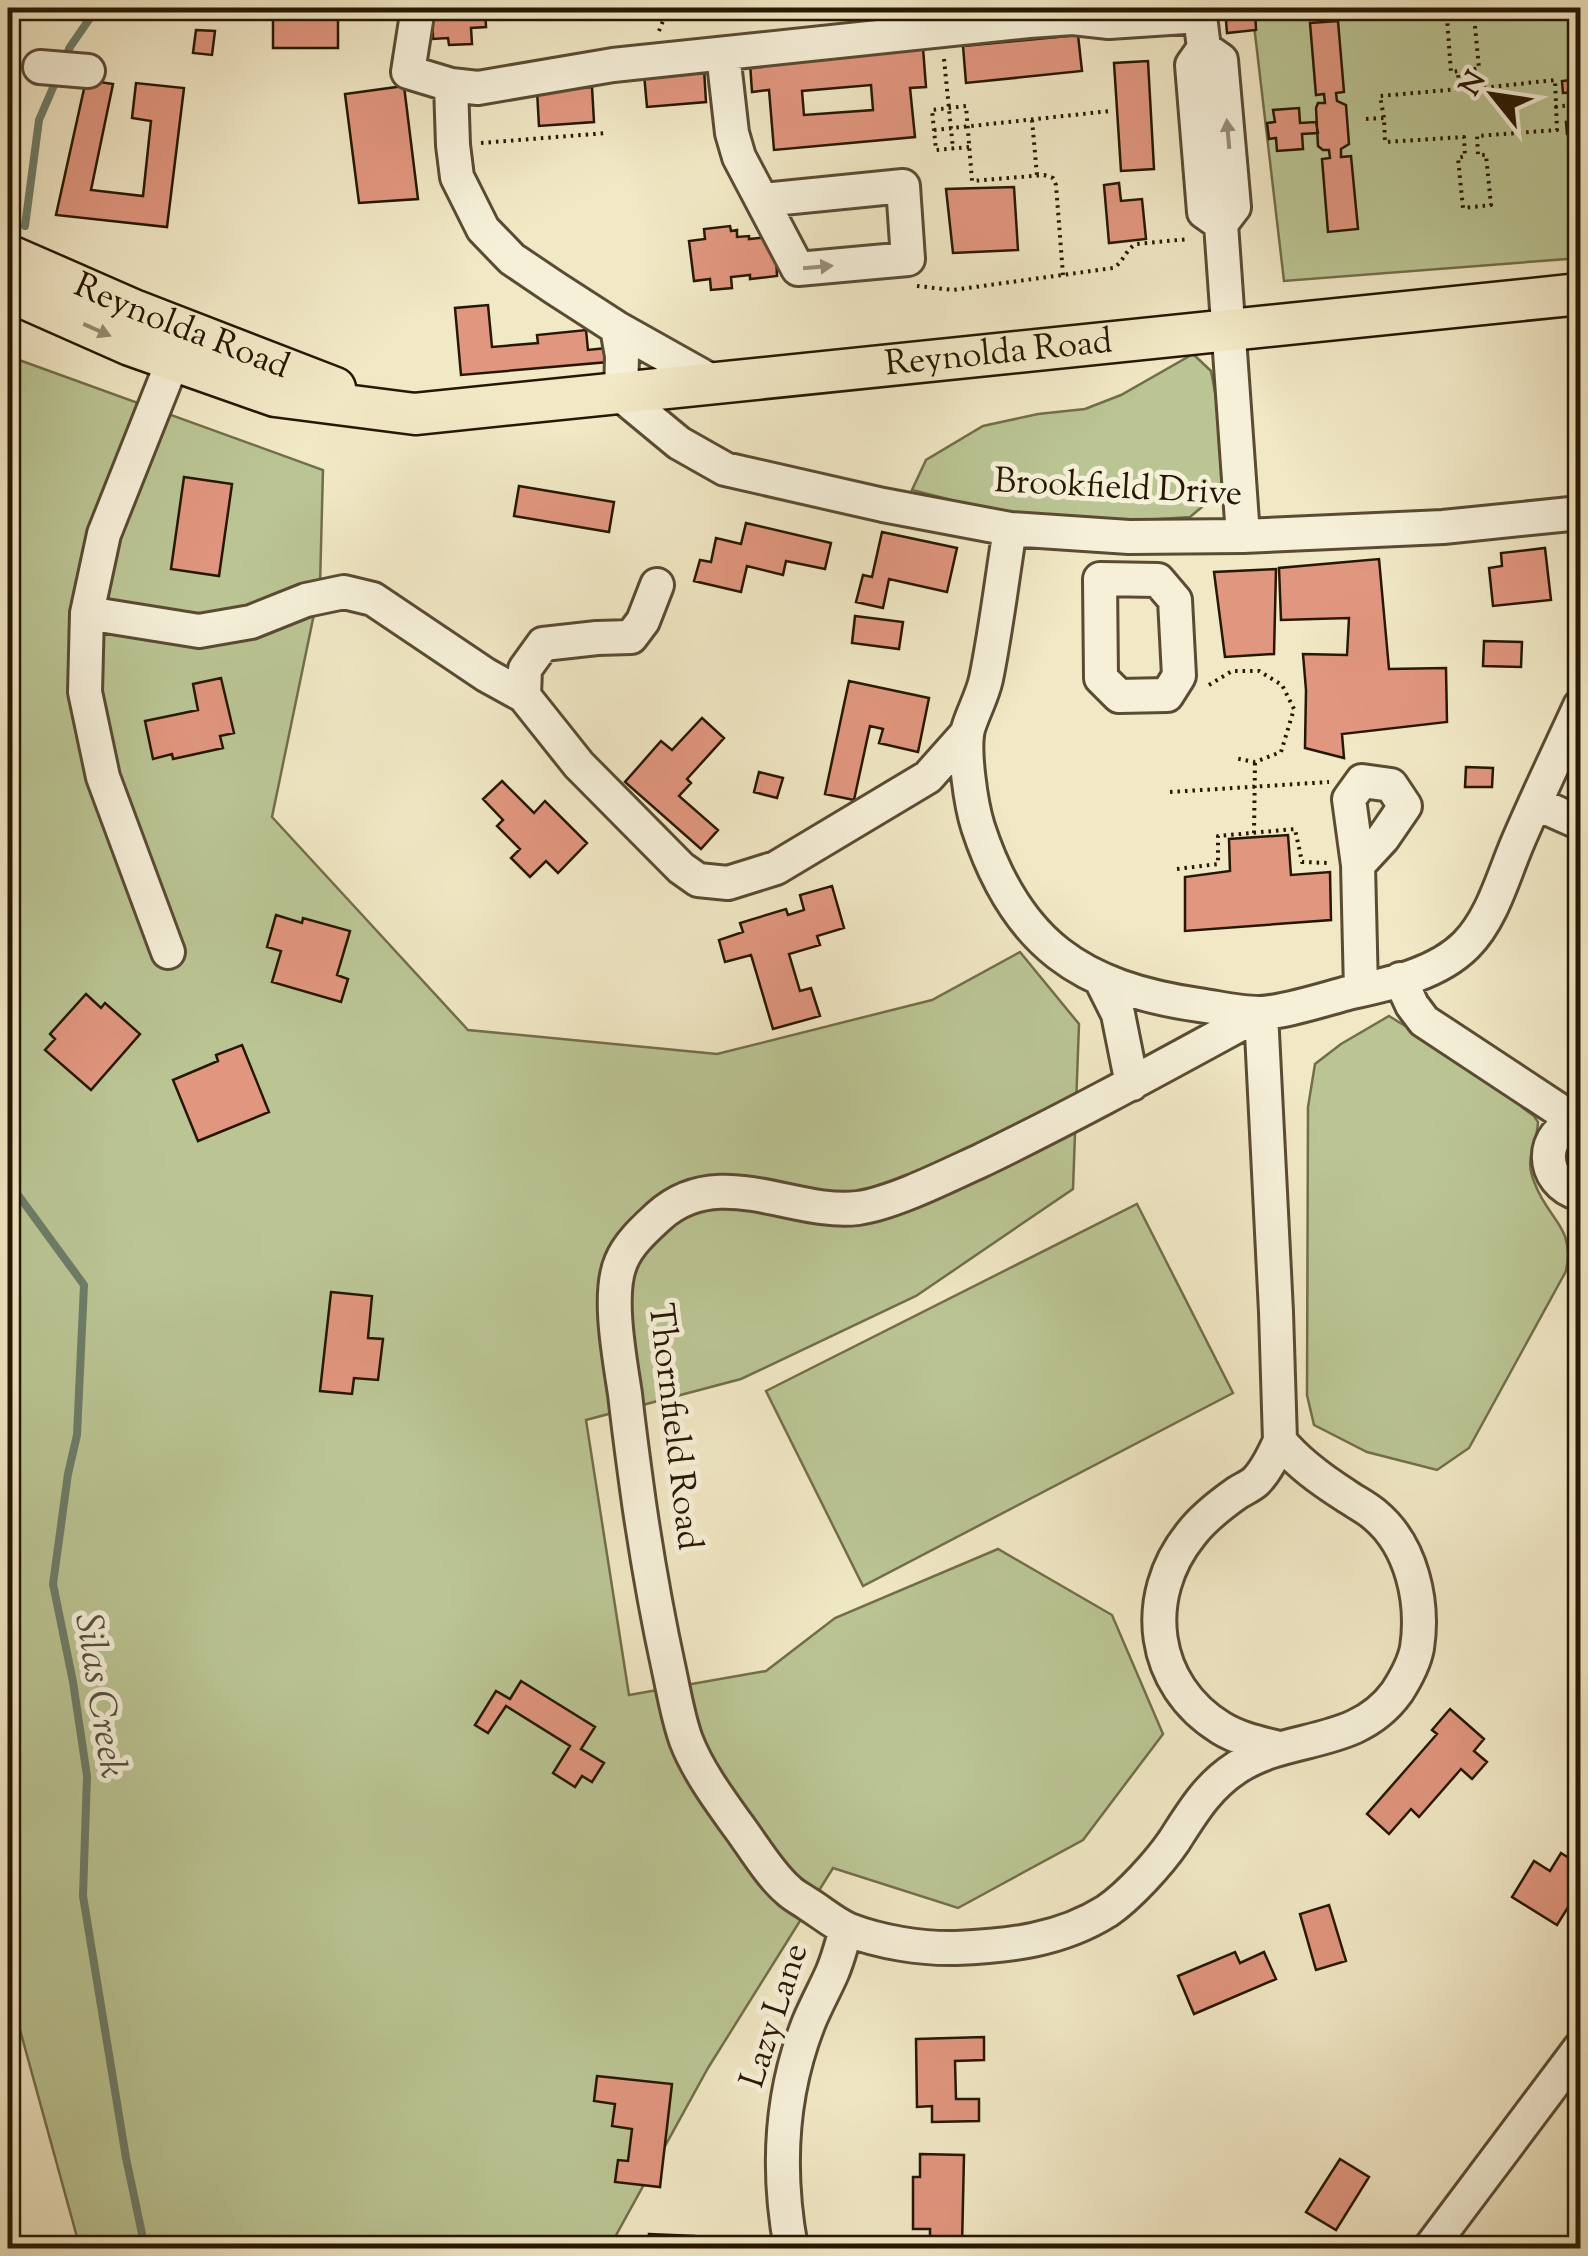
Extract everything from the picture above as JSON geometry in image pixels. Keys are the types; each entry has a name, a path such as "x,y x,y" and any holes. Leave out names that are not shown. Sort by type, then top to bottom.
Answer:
{"main road":[{"name":"Reynolda Road","path":"8,255 274,396 415,414 1580,294"},
{"name":"Reynolda Road","path":"8,290 130,345 178,345"}],"street":[{"path":"418,8 408,72 451,85 478,88 613,65 1028,21 1073,18 1202,24 1222,60 1234,208 1221,224 1242,536"},
{"path":"723,54 732,134 739,157 763,200"},
{"path":"40,67 88,71"},
{"path":"451,85 457,177 482,230 512,259 617,328 716,383"},
{"path":"617,328 622,356 621,394"},
{"path":"168,952 103,777 85,692 88,613 104,534 178,345"},
{"name":"Brookfield Drive","path":"621,394 679,443 725,470 883,506 1010,529 1129,537 1242,536 1443,527 1580,513"},
{"path":"88,613 200,631 251,622 306,600 344,592 373,599 524,696 580,766 682,868 698,880 728,882 776,868 928,777 967,733 985,682 1010,529"},
{"path":"1100,535 1100,579"},
{"path":"524,696 525,669 543,644 630,638 643,621 657,585"},
{"path":"967,733 978,825 1014,905 1060,955 1102,980 1161,998 1262,1013 1424,972 1451,958 1467,944 1479,930 1580,706"},
{"path":"1535,804 1580,824"},
{"path":"1358,864 1361,990"},
{"path":"1400,979 1424,1021 1576,1122 1554,1138 1548,1160 1558,1182 1566,1190 1580,1194"},
{"path":"1102,980 1118,1014 1132,1084"},
{"path":"1262,1013 1280,1441"},
{"name":"Thornfield Road","path":"1262,1013 1055,1125 947,1176 876,1204 833,1208 726,1192 693,1196 672,1205 637,1238 620,1264 616,1280 617,1338 640,1511 684,1734 727,1810 785,1889 846,1929 909,1945 942,1948 1008,1946 1070,1929 1109,1910 1133,1888 1170,1848 1206,1793 1222,1779 1254,1758 1332,1736 1382,1709 1398,1690 1417,1650 1414,1578 1395,1537 1376,1515 1306,1468 1280,1441 1256,1482 1214,1510 1176,1556 1166,1579 1160,1632 1168,1671 1192,1705 1232,1734 1279,1748"},
{"name":"Lazy Lane","path":"790,2248 783,2204 782,2140 789,2092 808,2023 834,1970 846,1929"},
{"path":"1430,2248 1580,2048"}],"path":[{"path":"656,39 668,8"},
{"path":"1460,89 1458,71 1451,72 1447,18 1474,16 1479,68 1470,70 1472,89"},
{"path":"943,45 953,149"},
{"path":"1556,80 1557,130 1385,142 1380,96 1472,89 1556,80"},
{"path":"1555,107 1580,104"},
{"path":"969,146 936,150 932,110 966,106 972,181 1049,175 1056,186 1063,275"},
{"path":"934,130 1110,111"},
{"path":"1366,120 1384,118"},
{"path":"1032,119 1037,175"},
{"path":"471,144 608,133"},
{"path":"1464,137 1465,156 1458,158 1463,208 1491,205 1486,155 1478,155 1476,136"},
{"path":"917,286 953,290 1112,268 1136,244 1189,239"},
{"path":"1210,685 1232,671 1259,671 1282,685 1294,709 1281,752 1254,762 1234,758"},
{"path":"1254,762 1254,832"},
{"path":"1170,792 1338,781"},
{"path":"1177,869 1218,864 1218,836 1295,829 1302,862 1358,864"}],"green space":[{"path":"1252,8 1580,8 1580,258 1284,281"},
{"path":"1193,354 1211,371 1225,445 1221,491 1190,517 1130,521 1011,515 912,490 926,460 983,426 1085,409 1121,395"},
{"path":"8,356 323,470 320,585 272,817 468,1030 717,1054 932,1000 1020,952 1079,1024 1073,1189 916,1296 741,1379 586,1420 629,1695 766,1671 835,1618 998,1549 1112,1615 1163,1734 1083,1840 958,1908 833,1868 708,2068 609,2248 80,2248 14,2008 8,1957"},
{"path":"1389,1016 1527,1101 1523,1108 1538,1122 1530,1159 1532,1175 1567,1244 1566,1271 1469,1448 1437,1470 1367,1452 1314,1425 1307,1395 1308,1107 1315,1064"},
{"path":"1137,1204 1233,1393 863,1586 766,1391"}],"building":[{"path":"432,8 485,8 486,27 471,28 472,44 449,45 448,38 433,39"},
{"path":"1225,8 1255,8 1256,30 1227,33"},
{"path":"273,13 338,13 338,48 273,48"},
{"path":"1338,21 1344,92 1336,93 1337,101 1346,105 1349,144 1341,149 1341,157 1351,156 1358,229 1328,232 1322,159 1330,158 1329,150 1318,146 1316,108 1318,103 1325,103 1324,94 1316,95 1310,23"},
{"path":"196,30 215,31 212,55 193,53"},
{"path":"1078,35 1082,71 966,83 963,46"},
{"path":"923,48 926,87 910,88 915,137 774,150 769,90 752,92 750,63","holes":["871,85 873,110 804,115 802,91"]},
{"path":"1148,61 1154,169 1121,171 1114,63"},
{"path":"704,69 706,102 647,107 644,74"},
{"path":"1580,79 1580,92 1563,93 1562,81"},
{"path":"86,80 113,84 91,190 143,196 151,121 132,118 136,83 184,88 167,227 56,215"},
{"path":"404,86 418,199 359,203 345,94"},
{"path":"592,87 594,122 539,126 537,91"},
{"path":"1299,108 1300,123 1316,122 1318,133 1302,134 1303,149 1277,151 1276,138 1269,139 1267,123 1275,122 1273,110"},
{"path":"1580,121 1580,133 1567,134 1566,122"},
{"path":"1119,183 1121,201 1142,199 1146,239 1109,243 1104,185"},
{"path":"1014,187 1018,250 953,253 946,189"},
{"path":"730,226 731,231 737,230 737,237 768,237 776,256 777,276 731,277 732,288 711,290 710,279 694,281 689,241 705,239 704,229"},
{"path":"488,305 492,347 538,343 537,335 586,330 588,350 607,348 608,362 461,375 455,308"},
{"path":"184,477 232,484 219,576 171,569"},
{"path":"519,486 614,502 609,532 514,516"},
{"path":"746,523 831,543 825,569 786,561 783,575 747,566 741,592 694,581 700,560 711,562 716,538 741,544"},
{"path":"882,532 957,548 947,592 889,579 883,608 856,602 863,575 872,577"},
{"path":"1545,548 1551,600 1493,606 1489,568 1502,566 1501,553"},
{"path":"1379,559 1389,669 1446,668 1447,722 1342,734 1344,758 1305,748 1303,654 1347,655 1349,618 1281,620 1279,568"},
{"path":"1276,569 1274,654 1225,657 1214,572"},
{"path":"855,616 903,622 899,649 852,643"},
{"path":"1484,641 1522,642 1521,667 1483,666"},
{"path":"221,678 234,733 220,736 223,748 173,759 172,754 153,759 145,721 198,710 193,684"},
{"path":"849,681 929,698 918,752 879,743 883,729 870,726 854,800 825,794"},
{"path":"702,718 724,738 687,779 691,783 679,796 718,830 701,849 625,782 661,741 672,750"},
{"path":"1466,767 1493,768 1492,787 1465,787"},
{"path":"759,772 783,778 777,798 754,792"},
{"path":"502,781 534,813 545,801 587,843 558,873 546,861 530,877 511,858 520,849 497,826 503,820 483,799"},
{"path":"1288,835 1291,875 1330,872 1331,920 1185,931 1185,877 1230,871 1229,839"},
{"path":"832,886 844,928 817,936 820,945 789,954 800,991 811,988 820,1016 773,1029 751,955 725,962 719,940 743,932 740,923 786,909 788,915 804,910 800,895"},
{"path":"276,915 350,931 337,975 348,979 341,1002 272,982 281,951 267,947"},
{"path":"86,994 101,1008 105,1003 140,1034 91,1090 45,1050 55,1039 50,1034"},
{"path":"242,1045 269,1112 198,1141 173,1080 218,1061 216,1055"},
{"path":"331,1292 372,1296 368,1338 383,1339 378,1380 354,1378 352,1394 320,1391"},
{"path":"521,1681 595,1727 581,1749 604,1763 592,1782 582,1776 575,1787 553,1773 570,1746 506,1706 488,1733 475,1725 496,1691 510,1699"},
{"path":"1450,1709 1484,1739 1474,1751 1487,1762 1472,1779 1461,1769 1419,1817 1411,1809 1389,1834 1367,1814 1437,1734 1432,1730"},
{"path":"1561,1853 1580,1865 1580,1888 1557,1925 1512,1897 1534,1861 1550,1871"},
{"path":"1329,1905 1346,1961 1316,1970 1300,1914"},
{"path":"1235,1952 1240,1963 1264,1952 1276,1979 1194,2014 1178,1976"},
{"path":"984,2037 984,2060 955,2061 956,2099 979,2099 979,2121 932,2122 932,2106 917,2107 916,2039"},
{"path":"597,2076 672,2084 660,2187 615,2182 618,2160 628,2161 632,2129 612,2126 615,2104 594,2101"},
{"path":"920,2154 964,2155 962,2247 930,2247 930,2229 913,2229 913,2177 920,2177"},
{"path":"1340,2159 1369,2177 1336,2230 1306,2212"},
{"path":"649,2234 694,2236 693,2248 649,2248"},
{"path":"1263,2239 1277,2248 1256,2248"}],"waterway":[{"name":"Silas Creek","path":"65,58 97,8"},
{"name":"Silas Creek","path":"25,226 39,120 58,76"},
{"name":"Silas Creek","path":"8,1172 13,1188 84,1285 77,1435 53,1584 87,1776 83,1896 126,2158 145,2248"}]}
